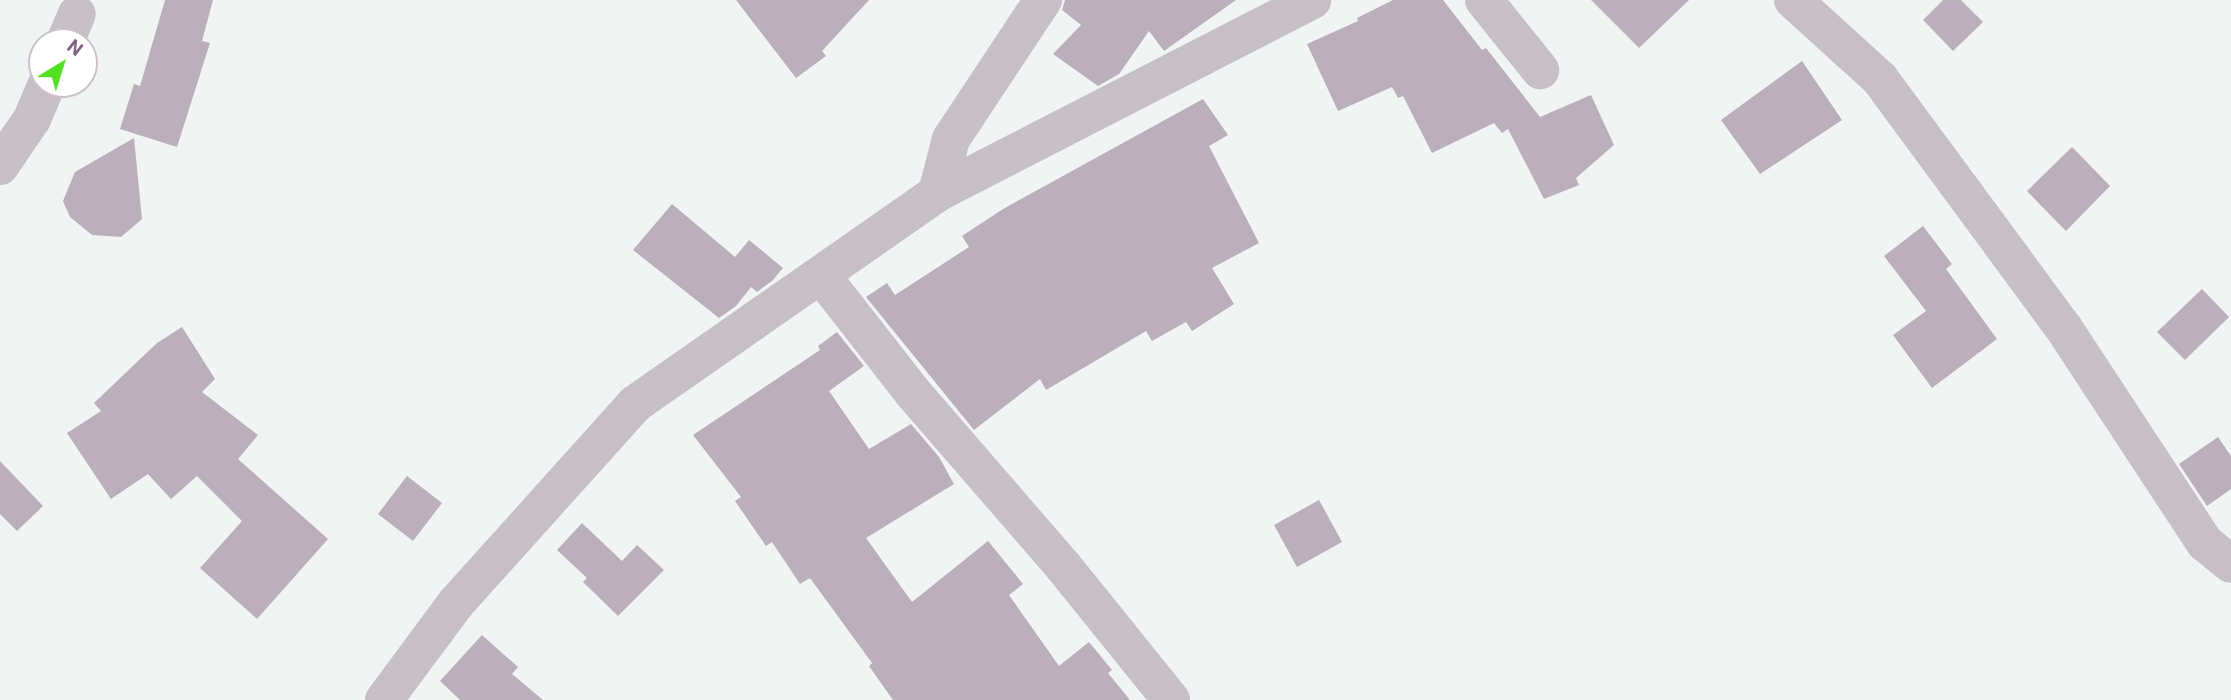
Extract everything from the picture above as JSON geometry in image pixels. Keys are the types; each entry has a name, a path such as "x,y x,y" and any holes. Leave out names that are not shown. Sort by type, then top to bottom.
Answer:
{"street":[{"path":"937,194 951,139 1043,0"},
{"path":"384,700 456,603 635,404 937,194 1312,0"},
{"path":"1483,0 1540,71"},
{"path":"1793,0 1880,79 2063,327 2205,543 2231,564"},
{"path":"0,166 32,119 41,98"},
{"path":"821,275 914,394 1063,566 1171,700"}],"building":[{"path":"165,0 213,0 202,41 210,43 177,147 120,129 134,84 140,86"},
{"path":"736,0 869,0 822,51 826,56 796,78"},
{"path":"1065,0 1236,0 1164,51 1149,31 1119,74 1098,86 1053,54 1081,25 1062,10"},
{"path":"1393,0 1443,0 1482,50 1486,48 1540,117 1591,95 1614,145 1576,178 1579,185 1544,199 1508,129 1502,133 1494,123 1432,153 1403,96 1398,98 1392,87 1338,111 1307,44 1358,21 1357,18"},
{"path":"1591,0 1689,0 1639,48"},
{"path":"1943,0 1961,0 1983,22 1953,51 1923,20"},
{"path":"1802,61 1842,120 1760,174 1721,120"},
{"path":"1203,99 1228,135 1209,146 1259,243 1212,268 1234,304 1192,331 1186,322 1152,341 1146,331 1046,390 1040,379 974,430 866,297 887,283 895,295 969,247 962,236 1003,209"},
{"path":"134,138 142,219 121,237 92,235 70,217 63,201 75,172"},
{"path":"2072,147 2110,186 2066,231 2027,191"},
{"path":"672,204 735,257 749,240 783,268 757,292 751,287 736,306 719,318 633,250"},
{"path":"1923,226 1952,264 1946,269 1997,339 1932,388 1893,335 1926,311 1884,256"},
{"path":"2202,289 2229,317 2185,360 2157,332"},
{"path":"182,327 215,379 202,392 258,435 238,459 328,539 257,619 200,568 242,521 197,476 171,499 148,474 111,499 67,433 101,411 94,403 157,343"},
{"path":"837,332 864,366 829,391 869,449 911,424 939,457 954,484 866,538 912,602 988,541 1023,584 1009,595 1059,666 1089,642 1112,670 1108,673 1130,700 893,700 869,666 872,663 810,578 800,584 772,542 766,546 735,501 741,497 693,435 820,350 818,346"},
{"path":"2218,437 2231,456 2231,489 2207,506 2179,464"},
{"path":"0,461 43,506 17,531 0,514"},
{"path":"407,476 442,503 413,541 378,514"},
{"path":"1319,500 1342,542 1297,567 1274,525"},
{"path":"582,523 622,561 637,545 664,570 618,616 583,582 587,578 557,550"},
{"path":"482,635 518,667 512,674 543,700 460,700 440,681"}]}
